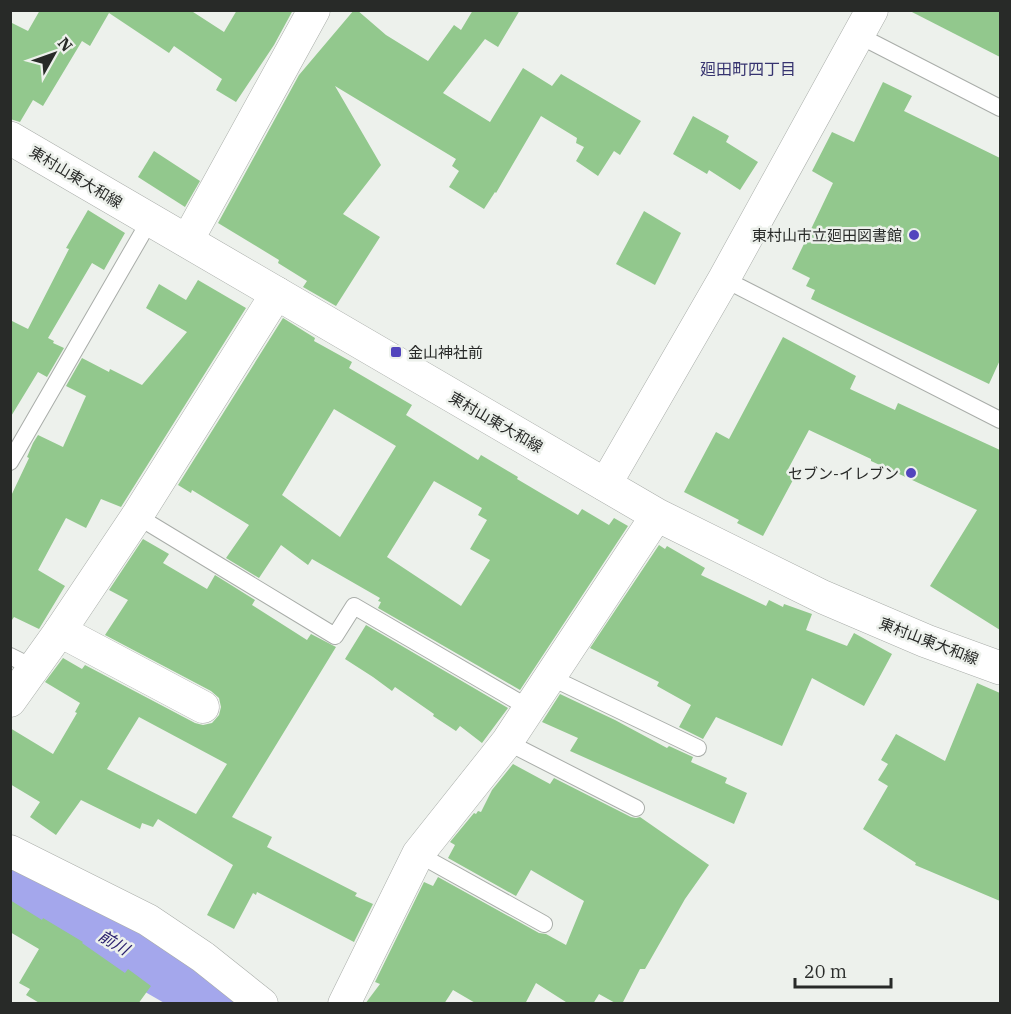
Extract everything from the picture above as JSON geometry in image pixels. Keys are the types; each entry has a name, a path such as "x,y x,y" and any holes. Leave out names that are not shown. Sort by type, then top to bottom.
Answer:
{"main road":[{"name":"東村山東大和線","path":"10,138 657,515 823,597 926,642 1000,668"}],"street":[{"path":"187,241 314,10"},
{"path":"605,485 724,279 865,23"},
{"path":"10,701 22,662 60,631 137,516 277,293"},
{"path":"344,1004 418,854 507,742 657,515"},
{"path":"60,631 203,707"},
{"path":"10,851 148,920 203,957 262,1004"}],"lane":[{"path":"865,23 1000,108"},
{"path":"10,462 150,220"},
{"path":"724,279 1000,420"},
{"path":"137,516 335,636 354,606 529,708"},
{"path":"550,677 698,748"},
{"path":"507,742 636,808"},
{"path":"418,854 544,924"}],"building":[{"path":"40,10 190,10 224,32 237,10 293,10 274,45 236,102 216,90 222,79 174,46 169,53 109,13 90,46 82,41 43,106 33,100 20,122 10,119 10,22 28,31"},
{"path":"354,10 357,10 386,35 428,61 454,25 461,30 473,10 520,10 498,47 485,39 443,93 490,122 523,68 552,86 561,74 641,121 620,155 614,151 598,176 576,161 584,147 576,143 577,138 541,116 496,193 484,209 449,187 459,171 452,166 456,159 335,86 381,165 343,214 380,237 336,306 303,287 307,281 278,263 279,260 218,223 299,75"},
{"path":"908,10 1000,10 1000,57"},
{"path":"883,82 912,96 904,111 1000,158 1000,360 989,384 811,299 815,290 806,286 810,278 792,269 833,183 812,171 832,132 854,142"},
{"path":"693,116 729,136 726,142 758,162 740,190 709,170 707,174 673,154"},
{"path":"154,151 200,181 185,207 138,177"},
{"path":"88,210 125,233 104,270 92,263 48,338 64,348 47,377 38,372 10,418 10,320 28,329 69,249 66,248"},
{"path":"644,211 681,233 655,285 616,264"},
{"path":"198,280 246,308 121,507 101,499 86,528 66,518 38,570 65,586 39,629 14,617 10,623 10,498 29,458 27,457 33,443 38,435 63,447 86,396 66,386 82,358 142,385 187,332 146,308 159,284 186,300"},
{"path":"283,318 315,338 314,341 352,362 349,368 412,405 406,415 478,460 481,455 578,515 582,509 609,525 614,518 628,526 520,690 378,608 380,598 312,559 308,565 281,545 259,578 226,558 249,525 192,490 191,493 178,485","holes":["334,409 396,446 340,537 282,495","434,481 482,508 478,515 487,520 470,549 490,560 461,606 387,557"]},
{"path":"783,337 856,376 850,389 895,410 898,403 1000,450 1000,630 930,586 977,510 809,430 786,473 794,478 763,536 737,523 739,520 684,492 716,432 729,439"},
{"path":"143,539 169,554 163,563 207,589 215,575 255,600 252,605 307,640 311,634 336,647 232,817 272,837 267,847 357,893 355,896 373,904 354,942 257,892 256,895 253,893 234,929 207,915 233,865 158,819 153,827 142,823 140,829 81,800 56,835 30,817 40,802 10,784 10,728 53,754 77,713 75,712 80,703 45,682 63,658 82,669 85,665 195,723 203,725 212,723 219,715 221,707 219,698 211,691 105,635 128,600 109,590","holes":["139,717 227,764 196,814 107,769"]},
{"path":"659,545 665,549 667,546 705,568 701,575 766,606 769,600 783,607 784,604 812,614 806,630 847,646 854,633 892,654 864,706 812,678 782,746 716,717 703,739 679,727 691,705 657,686 659,682 590,648"},
{"path":"366,625 508,708 482,743 460,726 456,731 395,687 392,691 345,659"},
{"path":"977,683 1000,693 1000,901 915,865 916,863 863,829 888,786 878,780 888,764 881,760 896,734 945,761"},
{"path":"560,694 667,748 669,746 693,757 691,762 727,778 725,783 747,793 734,824 570,751 578,738 542,722"},
{"path":"513,764 550,784 554,778 631,817 640,817 709,865 685,899 645,969 640,969 622,1004 617,1004 599,994 593,1004 569,1004 536,983 525,1004 477,1004 453,990 444,1004 365,1004 380,984 375,982 424,882 433,886 438,877 539,933 546,934 566,945 584,901 531,870 516,896 448,858 455,845 450,842 474,813 481,812 492,790"},
{"path":"10,900 83,942 125,973 128,969 151,986 138,1004 41,1004 26,995 30,989 19,983 39,949 10,932"}],"waterway":[{"name":"前川","path":"10,881 192,986 217,1004"}],"place":[{"name":"東村山市立廻田図書館","path":"914,235"},
{"name":"金山神社前","path":"396,352"},
{"name":"セブン-イレブン","path":"911,473"}],"district":[{"name":"廻田町四丁目","path":"748,69"}]}
